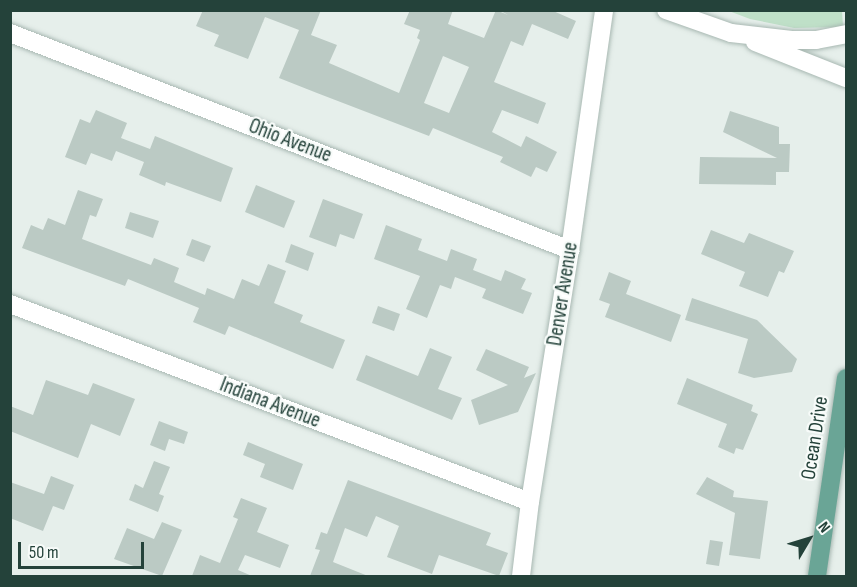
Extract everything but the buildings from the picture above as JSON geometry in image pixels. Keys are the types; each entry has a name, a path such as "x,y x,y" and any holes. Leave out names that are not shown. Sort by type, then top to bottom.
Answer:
{"main road":[{"name":"Ocean Drive","path":"816,576 846,378"}],"street":[{"name":"Denver Avenue","path":"521,576 530,502 570,250 604,10"},
{"path":"666,10 846,78"},
{"name":"Ohio Avenue","path":"10,33 570,250"},
{"path":"731,33 792,40 816,40 846,34"},
{"name":"Indiana Avenue","path":"10,304 530,502"}],"green space":[{"path":"729,11 842,11 843,27 794,28 750,19"}]}
